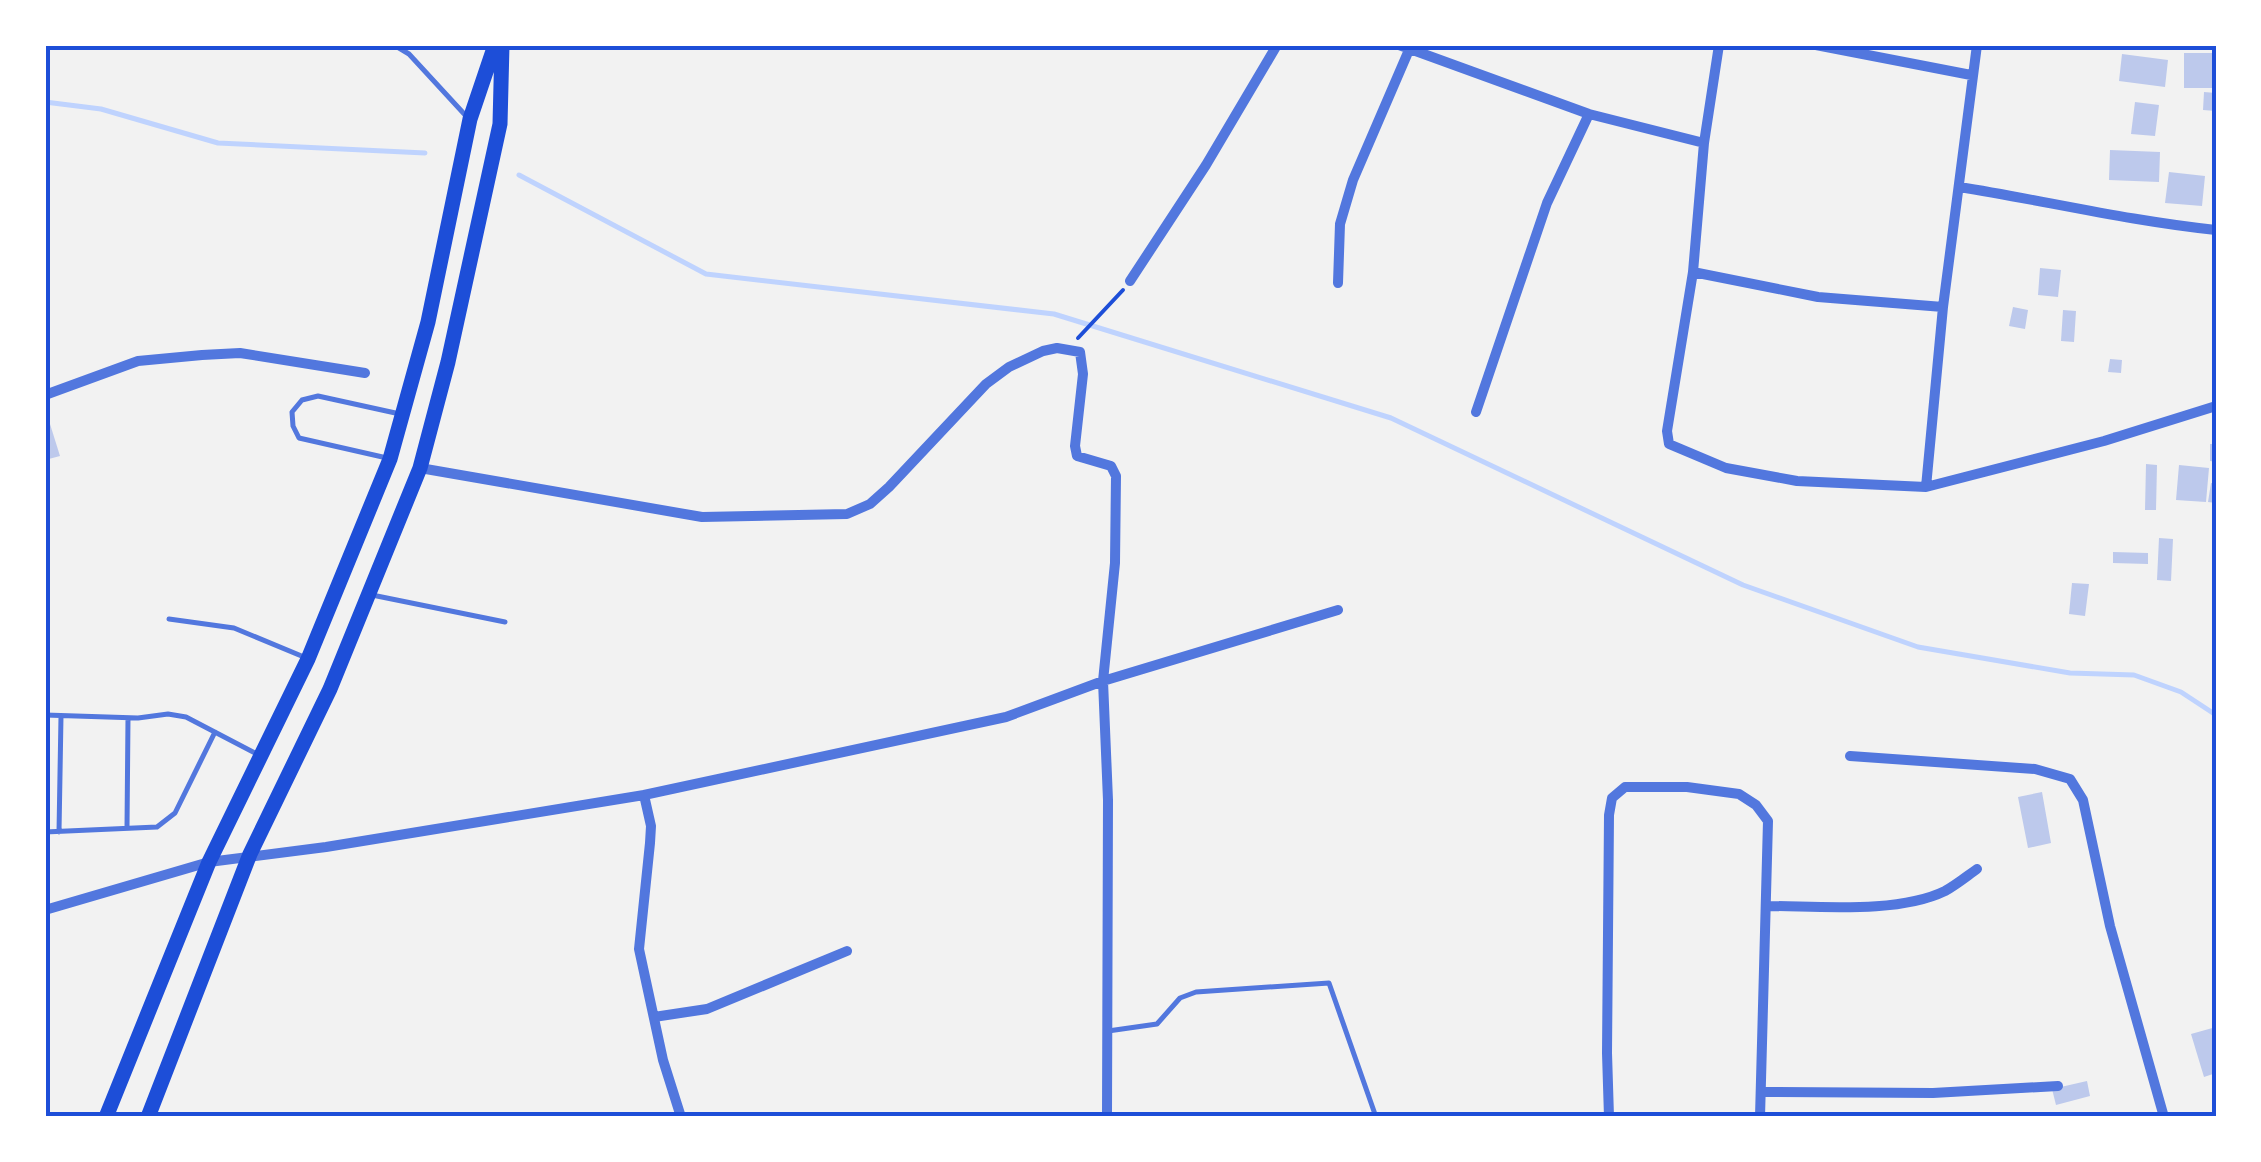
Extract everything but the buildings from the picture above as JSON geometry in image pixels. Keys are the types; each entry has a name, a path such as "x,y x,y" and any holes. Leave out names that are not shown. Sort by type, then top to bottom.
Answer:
{"main road":[{"path":"106,1117 209,862 308,659 390,459 428,322 470,120 499,45"},
{"path":"148,1117 250,854 330,689 420,468 448,362 500,124 499,45"}],"street":[{"path":"1130,281 1206,165 1277,45"},
{"path":"1719,45 1704,143 1692,272 1667,432 1669,444 1726,468 1796,482 1926,487 2216,406"},
{"path":"1816,45 1971,75"},
{"path":"1926,487 1971,75 1978,45"},
{"path":"1338,282 1340,224 1404,48 1589,114 1704,143"},
{"path":"1476,412 1547,204 1589,114"},
{"path":"1960,187 2144,222 2216,230"},
{"path":"1692,272 1818,297 1944,307"},
{"path":"420,468 702,517 847,514 870,504 890,487 986,384 1027,357 1057,348 1080,352 1083,361 1077,456 1111,466 1116,476 1115,562 1103,681 1108,800 1107,1117"},
{"path":"45,395 138,361 202,355 240,353 365,373"},
{"path":"45,910 209,862 644,795 1006,718 1103,681 1338,610"},
{"path":"1850,756 2035,769 2070,779 2083,800 2110,926 2164,1117"},
{"path":"1610,1117 1609,815 1612,798 1625,787 1687,787 1739,794 1756,805 1768,820 1760,1117"},
{"path":"644,795 650,844 638,949 680,1117"},
{"path":"1766,906 1875,905 1910,900 1942,892 1977,869"},
{"path":"654,1017 708,1009 847,951"},
{"path":"1761,1092 1933,1093 2058,1086"}],"lane":[{"path":"394,45 409,54 470,120"},
{"path":"390,459 299,438 292,426 292,412 302,400 318,396 402,415"},
{"path":"369,594 506,622"},
{"path":"169,619 234,628 308,659"},
{"path":"45,715 186,717 262,757"},
{"path":"59,832 62,716"},
{"path":"128,718 128,828"},
{"path":"45,832 157,827 175,813 215,732"},
{"path":"1108,1031 1157,1024 1180,998 1196,992 1329,983 1376,1117"}],"path":[{"path":"1068,349 1130,281"}],"waterway":[{"path":"45,102 101,109 218,143 425,153"},
{"path":"519,175 706,274 1054,314 1391,418 1743,585 1918,647 2070,673 2134,675 2181,692 2216,715"}]}
